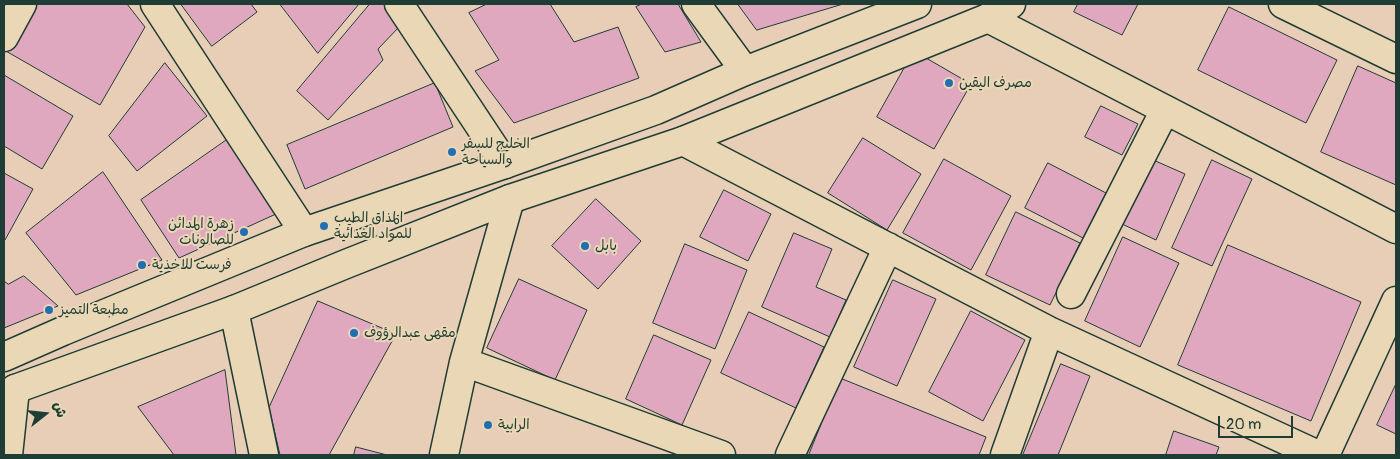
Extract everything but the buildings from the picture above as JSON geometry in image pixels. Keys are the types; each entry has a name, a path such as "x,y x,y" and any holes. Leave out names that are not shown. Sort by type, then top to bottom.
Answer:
{"street":[{"path":"4,37 22,4"},
{"path":"155,4 304,232"},
{"path":"399,4 505,164"},
{"path":"696,4 745,71"},
{"path":"4,357 62,330 304,232 505,164 656,110 745,71 917,4"},
{"path":"8,455 9,401 510,199 683,141 988,18 1011,4"},
{"path":"1283,4 1396,59"},
{"path":"988,18 1396,229"},
{"path":"1071,294 1166,110"},
{"path":"683,141 1049,331 1318,455"},
{"path":"444,455 464,362 510,199"},
{"path":"790,455 888,247"},
{"path":"1325,455 1396,301"},
{"path":"234,310 264,455"},
{"path":"1006,455 1049,331"},
{"path":"464,362 721,455"}],"place":[{"name":"مصرف اليقين","path":"949,83"},
{"name":"الخليج للسفر والسياحة","path":"452,152"},
{"name":"المذاق الطيب للمواد الغذائية","path":"324,226"},
{"name":"زهرة المدائن للصالونات","path":"244,232"},
{"name":"بابل","path":"585,246"},
{"name":"فرست للاخذية","path":"142,265"},
{"name":"مطبعة التميز","path":"49,310"},
{"name":"مقهى عبدالرؤوف","path":"354,333"},
{"name":"الرابية","path":"488,425"}]}
